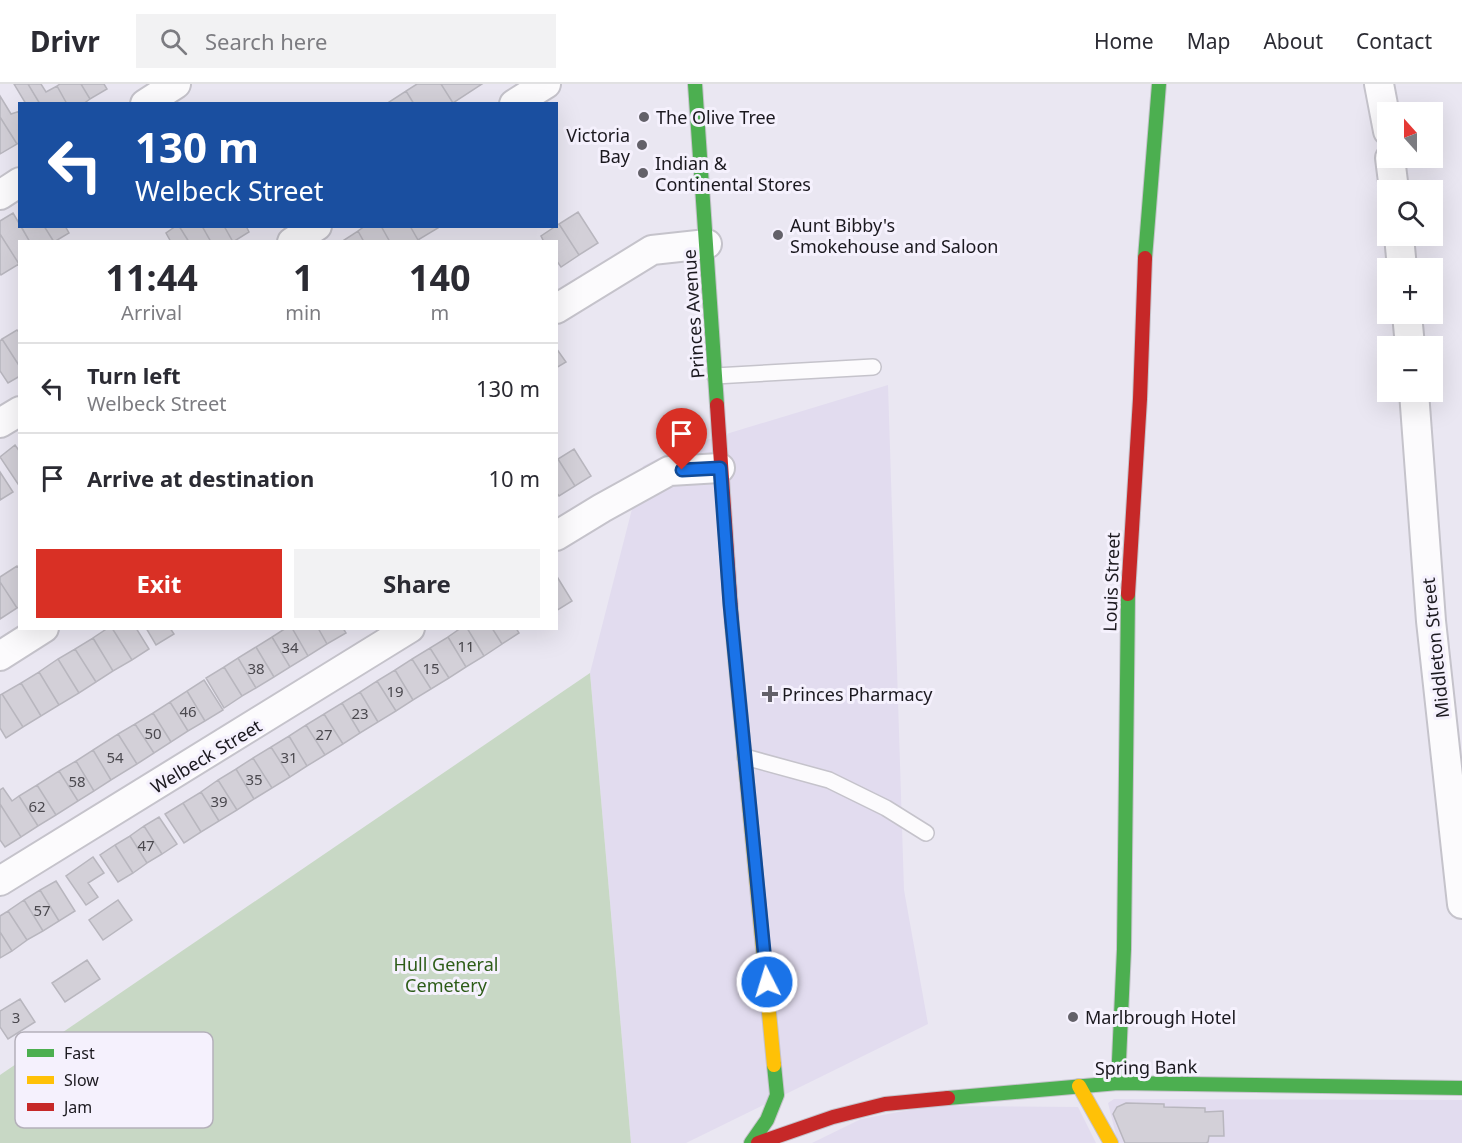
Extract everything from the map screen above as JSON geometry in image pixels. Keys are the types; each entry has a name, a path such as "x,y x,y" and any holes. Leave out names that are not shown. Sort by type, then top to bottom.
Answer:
{"street":[{"path":"148,102 176,84"},
{"path":"517,102 546,84"},
{"name":"Princes Avenue","path":"695,84 730,604 781,1099 751,1143"},
{"name":"Louis Street","path":"1118,1083 1124,949 1128,569 1140,399 1146,244 1159,84"},
{"path":"1380,84 1383,102"},
{"path":"0,195 18,184"},
{"path":"295,240 313,228"},
{"path":"558,308 652,249 706,244"},
{"name":"Middleton Street","path":"1415,402 1431,621 1459,854 1462,904"},
{"path":"0,423 18,412"},
{"path":"558,536 669,471 720,468"},
{"path":"0,656 41,630"},
{"name":"Welbeck Street","path":"0,881 407,630"},
{"name":"Spring Bank","path":"758,1143 833,1117 885,1104 1079,1086 1118,1083 1462,1088"},
{"path":"1079,1086 1111,1143"},
{"name":"Spring Bank","path":"797,1113 833,1117"}],"lane":[{"path":"715,376 873,367"},
{"path":"745,757 829,780 886,808 926,833"}],"shaded area":[{"path":"888,385 904,890 928,1024 686,1143 631,1143 590,673 643,466 677,449"},
{"path":"1114,1099 1462,1100 1462,1143 1118,1143 1108,1103"},
{"path":"931,1106 1078,1107 1096,1143 812,1143 861,1119"}],"green space":[{"name":"Hull General Cemetery","path":"590,673 631,1143 0,1143 0,1075 15,1065 15,1128 213,1128 213,1032 63,1032"}],"building":[{"path":"14,84 28,84 39,102 25,102"},
{"path":"28,84 41,84 46,92 57,86 66,102 39,102"},
{"path":"81,84 90,99 86,102 66,102 57,86"},
{"path":"81,84 104,84 107,89 90,99"},
{"path":"417,84 441,84 452,102 413,102 406,91"},
{"path":"441,84 482,84 455,102"},
{"path":"406,91 413,102 389,102"},
{"path":"0,96 11,114 18,112 17,144 0,117"},
{"path":"0,117 17,144 0,154"},
{"path":"578,212 598,243 579,255 559,224"},
{"path":"13,213 18,222 18,228 22,228 29,240 18,240 18,262 0,234 0,221"},
{"path":"558,225 579,255 561,267 558,263 558,240 543,240 541,236 553,228 558,228"},
{"path":"22,228 45,228 53,240 29,240"},
{"path":"45,228 66,228 69,233 57,240 53,240"},
{"path":"173,228 180,228 188,240 170,240 166,233"},
{"path":"180,228 203,228 210,240 188,240"},
{"path":"203,228 225,228 232,240 210,240"},
{"path":"225,228 247,228 249,232 236,240 232,240"},
{"path":"362,228 382,228 389,240 363,240 358,231"},
{"path":"382,228 411,228 418,240 389,240"},
{"path":"411,228 438,228 418,240"},
{"path":"358,231 363,240 344,240"},
{"path":"0,234 18,265 1,275"},
{"path":"18,331 18,364 2,339"},
{"path":"2,339 18,364 18,377 8,383 0,371 0,341"},
{"path":"558,351 566,362 558,367"},
{"path":"15,445 18,449 18,484 0,457"},
{"path":"574,449 591,476 575,486 558,459"},
{"path":"558,459 575,486 558,495"},
{"path":"0,472 13,492 0,500"},
{"path":"18,567 17,608 0,582 0,577"},
{"path":"558,578 572,601 558,610"},
{"path":"0,582 17,608 0,619"},
{"path":"105,630 113,630 132,660 113,671 93,638"},
{"path":"113,630 137,630 149,649 132,660"},
{"path":"147,630 171,630 174,634 156,645"},
{"path":"283,630 293,630 308,656 290,667 272,637"},
{"path":"293,630 319,630 327,644 308,656"},
{"path":"319,630 344,630 346,633 327,644"},
{"path":"458,630 468,630 484,656 466,667 448,637"},
{"path":"468,630 493,630 502,644 484,656"},
{"path":"493,630 517,630 519,633 502,644"},
{"path":"272,637 290,667 274,677 256,647"},
{"path":"448,637 466,667 449,678 430,648"},
{"path":"93,638 113,671 96,682 75,649"},
{"path":"256,647 274,677 256,688 238,658"},
{"path":"430,648 449,678 431,689 412,659"},
{"path":"75,649 96,682 79,693 58,659"},
{"path":"238,658 256,688 242,696 224,667"},
{"path":"58,659 79,693 59,705 39,672"},
{"path":"412,659 431,689 413,700 395,670"},
{"path":"224,667 242,696 224,708 206,678"},
{"path":"395,670 413,700 396,711 377,681"},
{"path":"39,672 59,705 41,716 21,683"},
{"path":"204,680 223,710 205,721 187,691"},
{"path":"377,681 396,711 378,722 360,692"},
{"path":"21,683 41,716 23,727 2,694"},
{"path":"187,691 205,721 188,731 170,702"},
{"path":"360,692 378,722 360,733 342,703"},
{"path":"2,694 23,727 6,738 0,728 0,695"},
{"path":"170,702 188,731 171,742 153,713"},
{"path":"342,703 360,733 343,744 324,714"},
{"path":"153,713 171,742 154,753 135,724"},
{"path":"324,714 343,744 325,755 306,725"},
{"path":"135,724 154,753 137,764 118,734"},
{"path":"306,725 325,755 307,766 289,736"},
{"path":"118,734 137,764 111,780 93,750"},
{"path":"289,736 307,766 290,777 271,747"},
{"path":"271,747 290,777 272,788 253,758"},
{"path":"93,750 111,780 94,791 76,761"},
{"path":"253,758 272,788 254,799 236,769"},
{"path":"76,761 94,791 78,801 59,771"},
{"path":"236,769 254,799 237,810 218,780"},
{"path":"59,771 78,801 56,815 37,785"},
{"path":"218,780 237,810 219,821 201,792"},
{"path":"37,785 56,815 38,826 19,796"},
{"path":"3,788 12,801 19,796 38,826 21,837 0,804 0,790"},
{"path":"201,792 219,821 201,832 183,803"},
{"path":"183,803 201,832 184,843 165,814"},
{"path":"0,804 21,837 5,847 0,840"},
{"path":"159,817 177,844 162,854 144,826"},
{"path":"144,826 162,854 147,863 130,836"},
{"path":"130,836 147,863 133,873 115,845"},
{"path":"115,845 133,873 118,882 100,855"},
{"path":"93,857 104,873 88,883 98,897 86,905 66,876"},
{"path":"56,881 75,911 59,921 40,890"},
{"path":"40,890 59,921 43,931 24,900"},
{"path":"24,900 43,931 27,940 8,911"},
{"path":"118,900 132,920 103,940 89,920"},
{"path":"8,911 27,940 12,951 0,932 0,916"},
{"path":"0,932 12,951 0,958"},
{"path":"87,960 100,979 65,1002 52,983"},
{"path":"20,999 35,1022 19,1032 15,1032 15,1035 8,1039 0,1027 0,1011"},
{"path":"1126,1103 1205,1108 1205,1112 1223,1111 1224,1136 1209,1136 1206,1143 1125,1143 1113,1114 1117,1107"}],"traffic: fast":[{"path":"695,84 717,405"},
{"path":"1145,258 1159,84"},
{"path":"1118,1083 1124,949 1128,594"},
{"path":"751,1143 767,1120 777,1095 774,1065"},
{"path":"948,1098 1118,1083 1462,1088"}],"traffic: slow":[{"path":"732,625 774,1065"},
{"path":"1079,1086 1111,1143"}],"traffic: jam":[{"path":"1128,594 1140,399 1145,258"},
{"path":"717,405 732,625"},
{"path":"758,1143 833,1117 885,1104 948,1098"}],"place":[{"name":"The Olive Tree","path":"644,117"},
{"name":"Victoria Bay","path":"642,145"},
{"name":"Indian & Continental Stores","path":"643,173"},
{"name":"Aunt Bibby's Smokehouse and Saloon","path":"778,235"},
{"name":"Princes Pharmacy","path":"770,694"},
{"name":"Marlbrough Hotel","path":"1073,1017"}],"route":[{"path":"682,470 720,468 730,604 767,982"}]}
